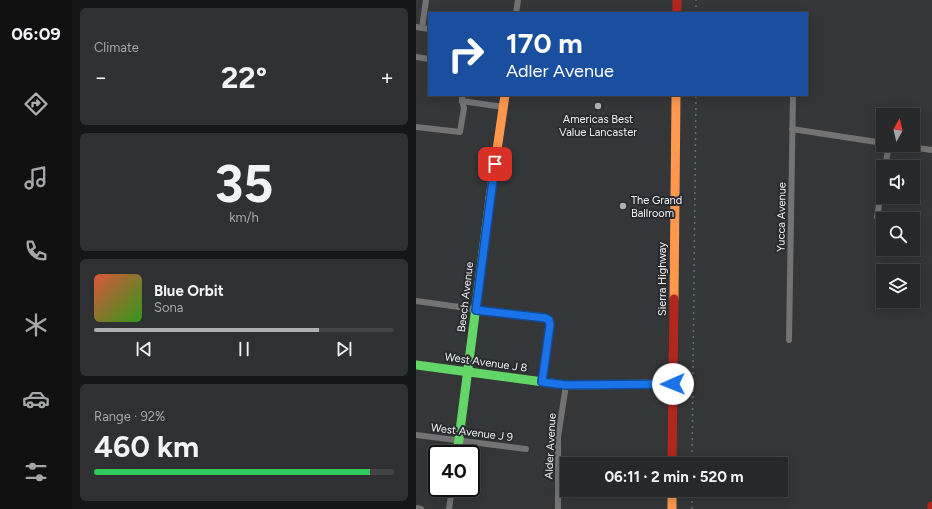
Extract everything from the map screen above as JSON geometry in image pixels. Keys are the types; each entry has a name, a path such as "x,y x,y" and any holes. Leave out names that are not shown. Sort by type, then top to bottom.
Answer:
{"street":[{"path":"419,28 426,0"},
{"path":"516,12 518,0"},
{"path":"677,0 677,12"},
{"path":"416,57 428,59"},
{"name":"Beech Avenue","path":"458,445 505,96"},
{"name":"Sierra Highway","path":"672,457 676,96"},
{"name":"Yucca Avenue","path":"789,340 793,96"},
{"path":"416,127 460,132 464,108 462,98 503,107"},
{"path":"792,129 876,142"},
{"path":"920,148 932,150"},
{"path":"416,301 545,318 549,320 550,325 542,382"},
{"name":"West Avenue J 8","path":"416,365 566,385 673,384"},
{"name":"Alder Avenue","path":"558,509 558,437 566,385"},
{"name":"West Avenue J 9","path":"416,435 526,449"},
{"path":"449,509 451,497"},
{"path":"672,497 672,509"},
{"path":"416,508 421,509"}],"railway":[{"path":"696,0 696,12"},
{"path":"692,457 696,96"},
{"path":"692,497 692,509"}],"traffic: fast":[{"path":"458,445 490,198"},
{"path":"416,365 566,385 673,384"}],"traffic: slow":[{"path":"490,198 505,96"},
{"path":"674,299 676,96"},
{"path":"672,497 672,509"}],"traffic: jam":[{"path":"677,0 677,12"},
{"path":"672,457 674,299"}],"place":[{"name":"Americas Best Value Lancaster","path":"598,106"},
{"name":"The Grand Ballroom","path":"623,206"}],"route":[{"path":"495,164 476,310 545,318 549,320 550,325 542,382 566,385 673,384"}]}
